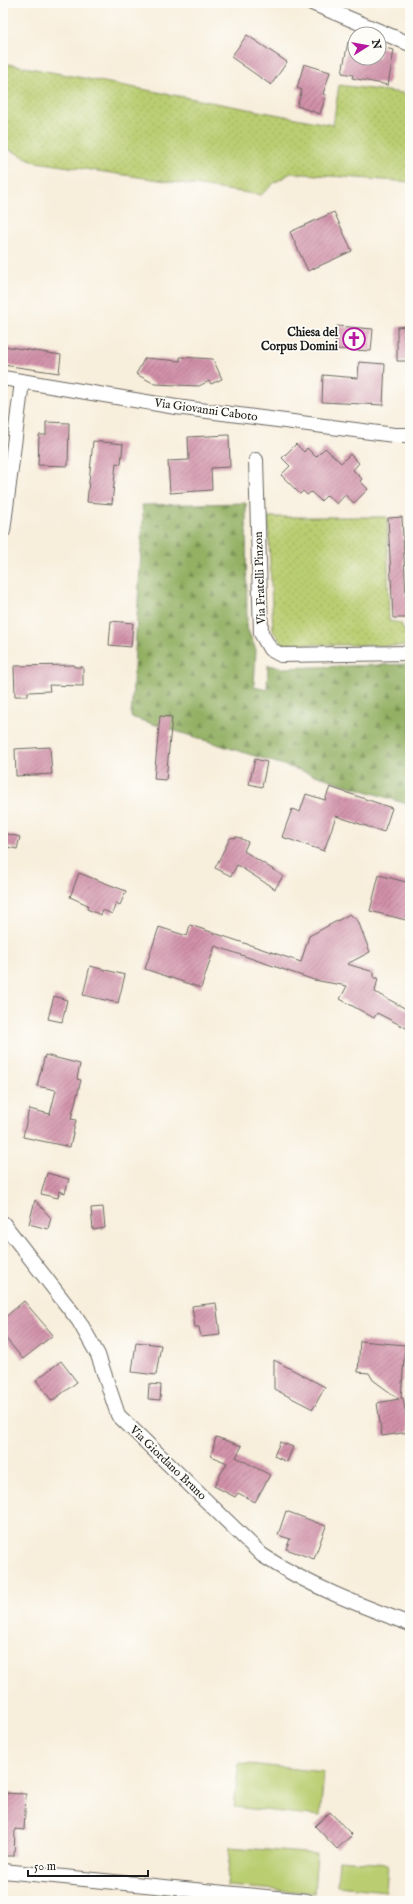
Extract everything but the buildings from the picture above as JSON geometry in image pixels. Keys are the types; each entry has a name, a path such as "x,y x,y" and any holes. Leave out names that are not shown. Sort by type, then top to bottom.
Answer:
{"street":[{"path":"312,3 410,44"},
{"name":"Via Giovanni Caboto","path":"3,378 176,407 394,435 410,434"},
{"path":"3,531 22,382"},
{"name":"Via Fratelli Pinzon","path":"256,460 261,633 270,649 281,654 410,653"},
{"name":"Via Giordano Bruno","path":"3,1223 79,1321 98,1355 118,1415 262,1555 284,1570 370,1610 410,1624"},
{"path":"3,1871 307,1901"}],"green space":[{"path":"3,63 333,125 339,85 410,94 410,182 291,173 274,183 261,195 36,162 3,147"},
{"path":"246,503 247,628 256,650 254,687 267,690 268,665 284,668 410,664 410,805 131,717 143,518 142,505"},
{"path":"268,517 387,517 389,621 401,623 410,646 285,644 280,641 273,631"},
{"path":"239,1763 324,1772 320,1816 234,1807"},
{"path":"230,1847 317,1854 314,1893 227,1886"},
{"path":"339,1860 388,1864 386,1891 337,1886"}],"place":[{"name":"Chiesa del Corpus Domini","path":"354,339"}]}
